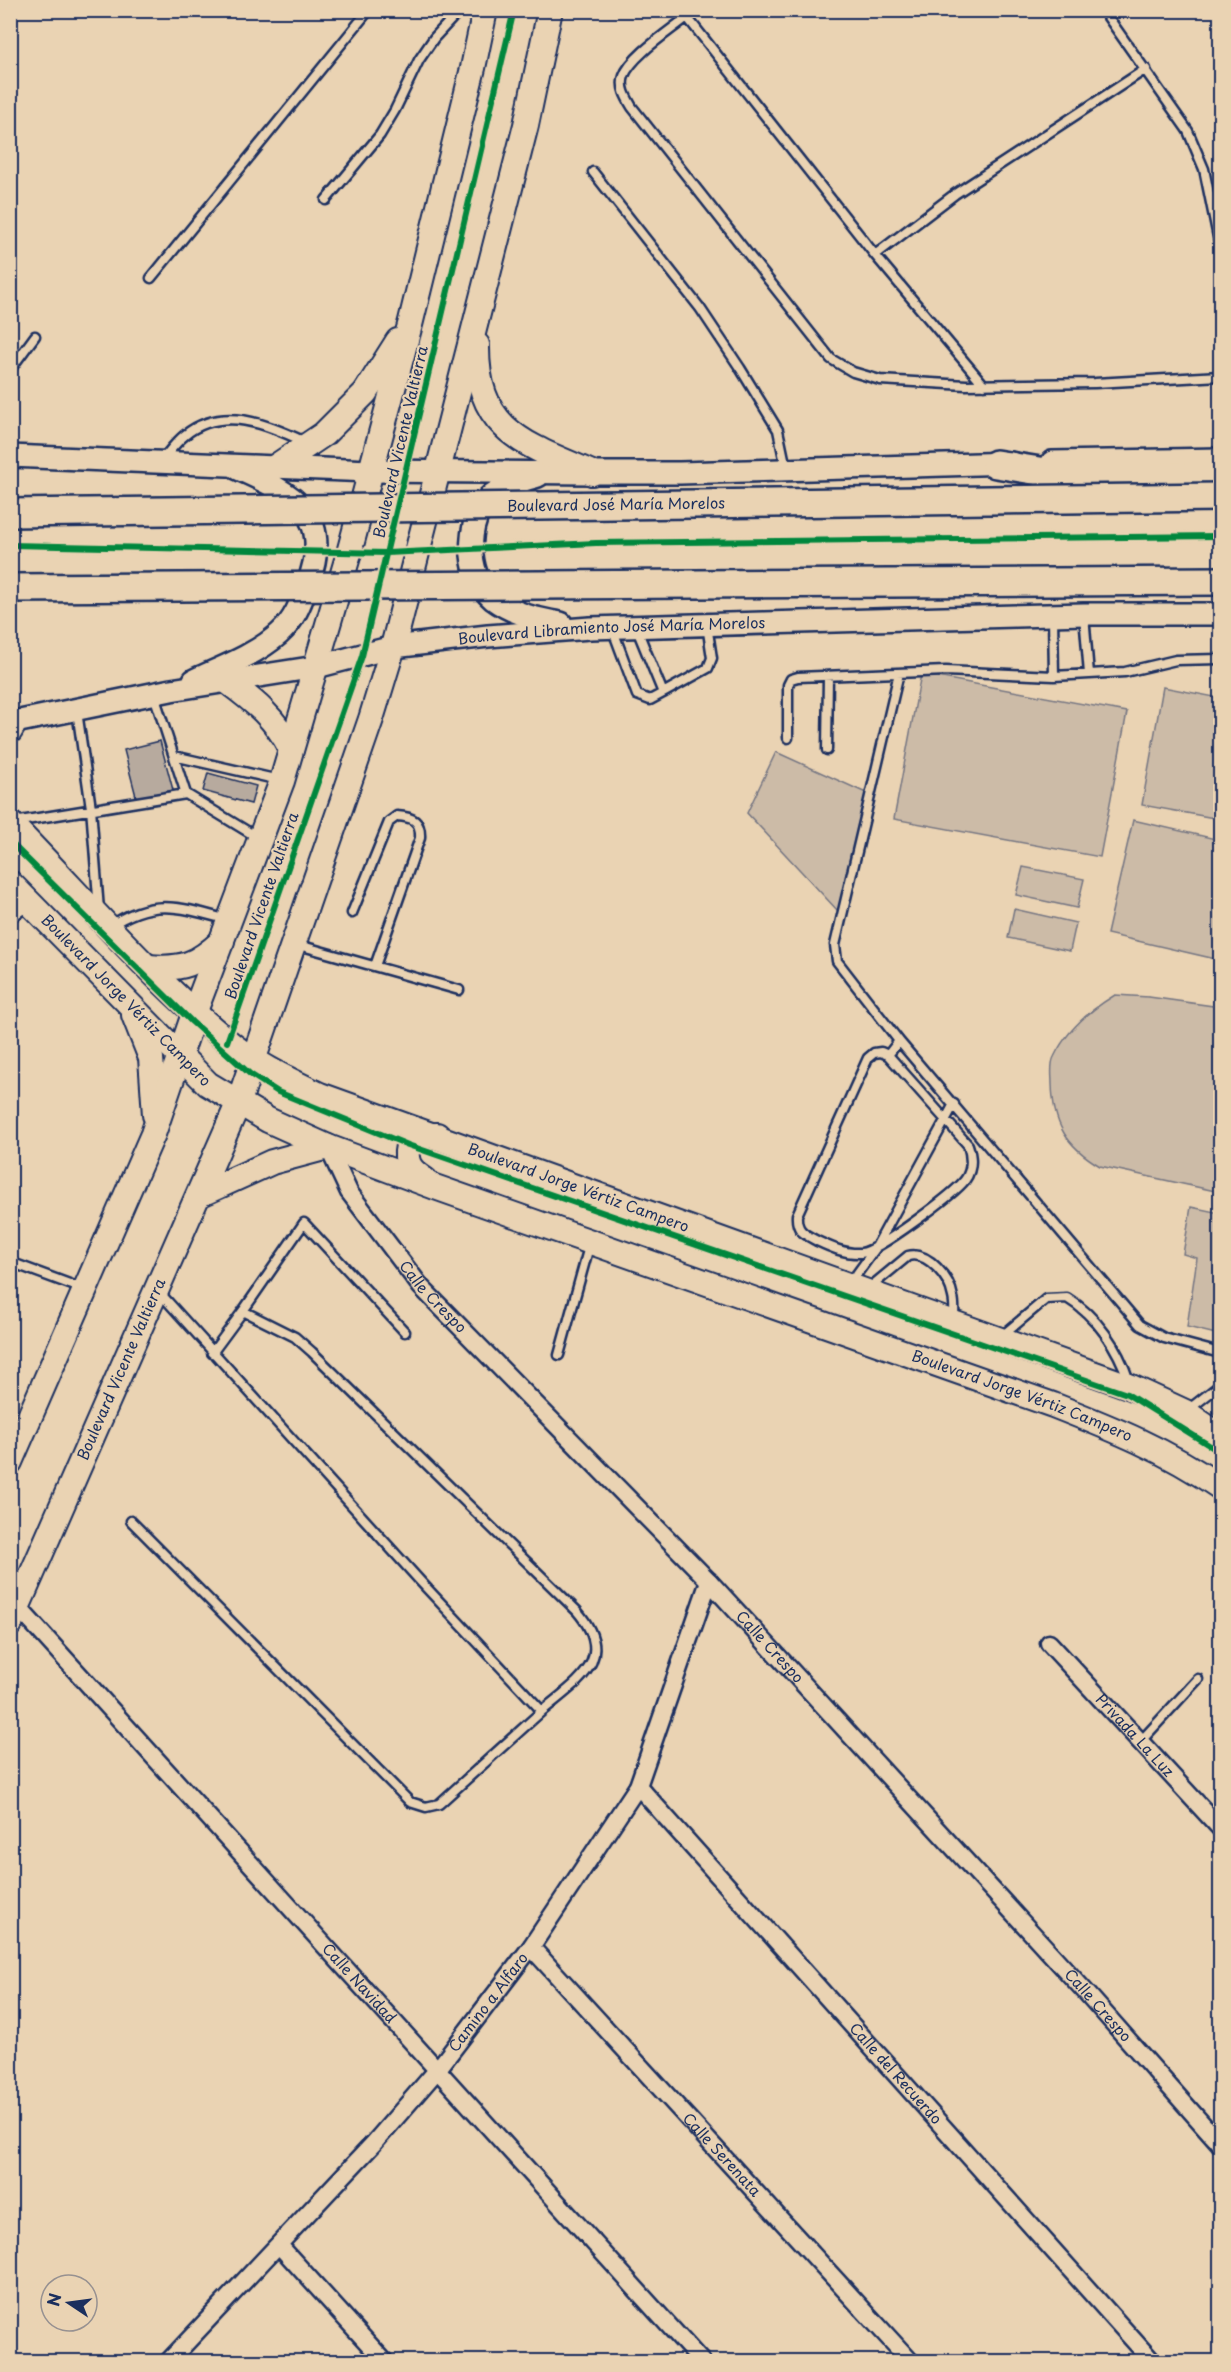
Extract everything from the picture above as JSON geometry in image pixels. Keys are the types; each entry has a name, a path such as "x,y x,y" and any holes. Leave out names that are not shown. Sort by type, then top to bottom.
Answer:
{"main road":[{"name":"Boulevard Vicente Valtierra","path":"10,1462 153,1134 195,1011 282,780 316,667 411,321 485,10"},
{"path":"473,68 492,10"},
{"path":"543,10 545,39"},
{"name":"Boulevard Vicente Valtierra","path":"14,1616 158,1292 238,1104 371,719 393,646 477,316 545,39 550,10"},
{"path":"477,316 477,363 481,389 495,418 513,435 534,447 592,473"},
{"path":"275,467 311,444 365,393 411,321"},
{"path":"996,464 1065,475 1221,477"},
{"name":"Boulevard José María Morelos","path":"10,513 1221,497"},
{"path":"10,588 1221,581"},
{"path":"228,682 273,718 291,749"},
{"name":"Boulevard Jorge Vértiz Campero","path":"10,823 149,967 227,1042 288,1079 320,1095 1131,1387 1185,1412 1221,1436"},
{"name":"Boulevard Jorge Vértiz Campero","path":"10,883 207,1084 238,1104 328,1146 435,1187 1053,1405 1135,1438 1182,1460 1221,1487"},
{"path":"149,967 174,969 190,964 207,955 227,930"},
{"path":"128,1002 150,1058 155,1104 153,1134"},
{"path":"435,1187 410,1169 405,1158 408,1145 413,1139 436,1135"},
{"path":"199,1195 272,1162 328,1146"}],"street":[{"path":"10,456 370,471 592,473 680,473 786,468 1221,459"},
{"path":"163,692 247,656 279,634 297,613 317,551 314,523 303,505 277,487 226,464"},
{"path":"549,471 498,490 486,500 477,514 473,533 476,575 483,590 516,612 590,628"},
{"name":"Boulevard Libramiento José María Morelos","path":"12,724 163,692 316,667 393,646 590,628 1084,614 1221,614"},
{"name":"Calle Crespo","path":"328,1146 349,1192 421,1287 709,1581 1084,1990 1221,2144"},
{"name":"Camino a Alfaro","path":"168,2361 279,2245 438,2069 531,1947 638,1786 709,1581"},
{"name":"Calle Navidad","path":"14,1616 438,2069 702,2361"},
{"name":"Privada La Luz","path":"1049,1643 1221,1828"},
{"name":"Calle del Recuerdo","path":"638,1786 1153,2361"},
{"name":"Calle Serenata","path":"531,1947 911,2361"},
{"path":"279,2245 385,2361"}],"lane":[{"path":"151,278 369,10"},
{"path":"326,200 380,135 419,60 434,38 460,10"},
{"path":"1103,10 1188,131 1200,160 1213,204 1221,247"},
{"path":"984,386 875,255 686,14 633,62 624,76 623,92 632,107 814,339 831,359 853,372 880,380 984,386 1221,376"},
{"path":"875,255 955,194 1146,69"},
{"path":"593,172 700,308 741,368 778,430 786,468"},
{"path":"10,370 35,336"},
{"path":"160,462 185,435 201,426 223,420 248,420 268,425 311,444"},
{"path":"1084,614 1089,674"},
{"path":"1053,616 1054,676"},
{"path":"612,627 636,695 650,700 708,668 712,658 707,625"},
{"path":"636,627 663,693"},
{"path":"788,738 787,701 791,679 946,671 1054,676 1125,672 1176,660 1221,659"},
{"path":"899,673 835,945 837,961 899,1041 1140,1325 1164,1338 1221,1353"},
{"path":"827,750 828,676"},
{"path":"163,692 174,756 186,794"},
{"path":"76,711 105,920 131,912 166,907 227,930"},
{"path":"174,756 282,780"},
{"path":"10,823 186,794 260,839"},
{"path":"352,912 389,822 398,816 409,816 417,821 421,828 420,838 375,966"},
{"path":"10,918 31,904"},
{"path":"294,944 459,990"},
{"path":"888,1055 899,1041"},
{"path":"881,1052 888,1055 968,1145 972,1156 965,1180 875,1249 862,1253 845,1252 827,1246 801,1232 796,1225 797,1215 868,1058 874,1053 881,1052"},
{"path":"857,1288 875,1249 954,1104"},
{"path":"212,1353 304,1223 405,1332"},
{"path":"559,1355 591,1242"},
{"path":"857,1288 908,1256 916,1254 925,1257 953,1295 954,1324"},
{"path":"10,1262 86,1290"},
{"path":"158,1292 542,1711"},
{"path":"997,1340 1046,1299 1067,1298 1094,1319 1123,1364 1131,1387"},
{"path":"131,1521 410,1802 426,1807 439,1804 588,1670 595,1657 596,1642 590,1627 356,1392 295,1337 243,1311"},
{"path":"1185,1412 1221,1385"},
{"path":"1140,1742 1198,1679"}],"shaded area":[{"path":"921,674 1127,712 1100,857 894,819"},
{"path":"1163,687 1220,698 1220,819 1142,805"},
{"path":"776,752 866,793 838,911 747,813"},
{"path":"1133,820 1220,840 1220,960 1107,934"},
{"path":"1023,867 1084,879 1077,908 1016,895"},
{"path":"1014,909 1076,923 1070,951 1008,938"},
{"path":"1115,995 1149,997 1220,1007 1220,1192 1100,1166 1078,1150 1064,1133 1055,1111 1053,1098 1053,1060 1059,1047 1080,1021"},
{"path":"1191,1207 1220,1213 1220,1335 1187,1327 1197,1258 1183,1254"}],"building":[{"path":"160,741 173,790 137,800 124,750"},
{"path":"208,773 256,786 251,804 203,791"}],"cycle path":[{"path":"227,1042 362,656 514,10"},
{"path":"10,545 387,553 596,543 1220,536"},
{"path":"10,842 192,1022 250,1074 278,1092 408,1145 1127,1394 1220,1452"}]}
